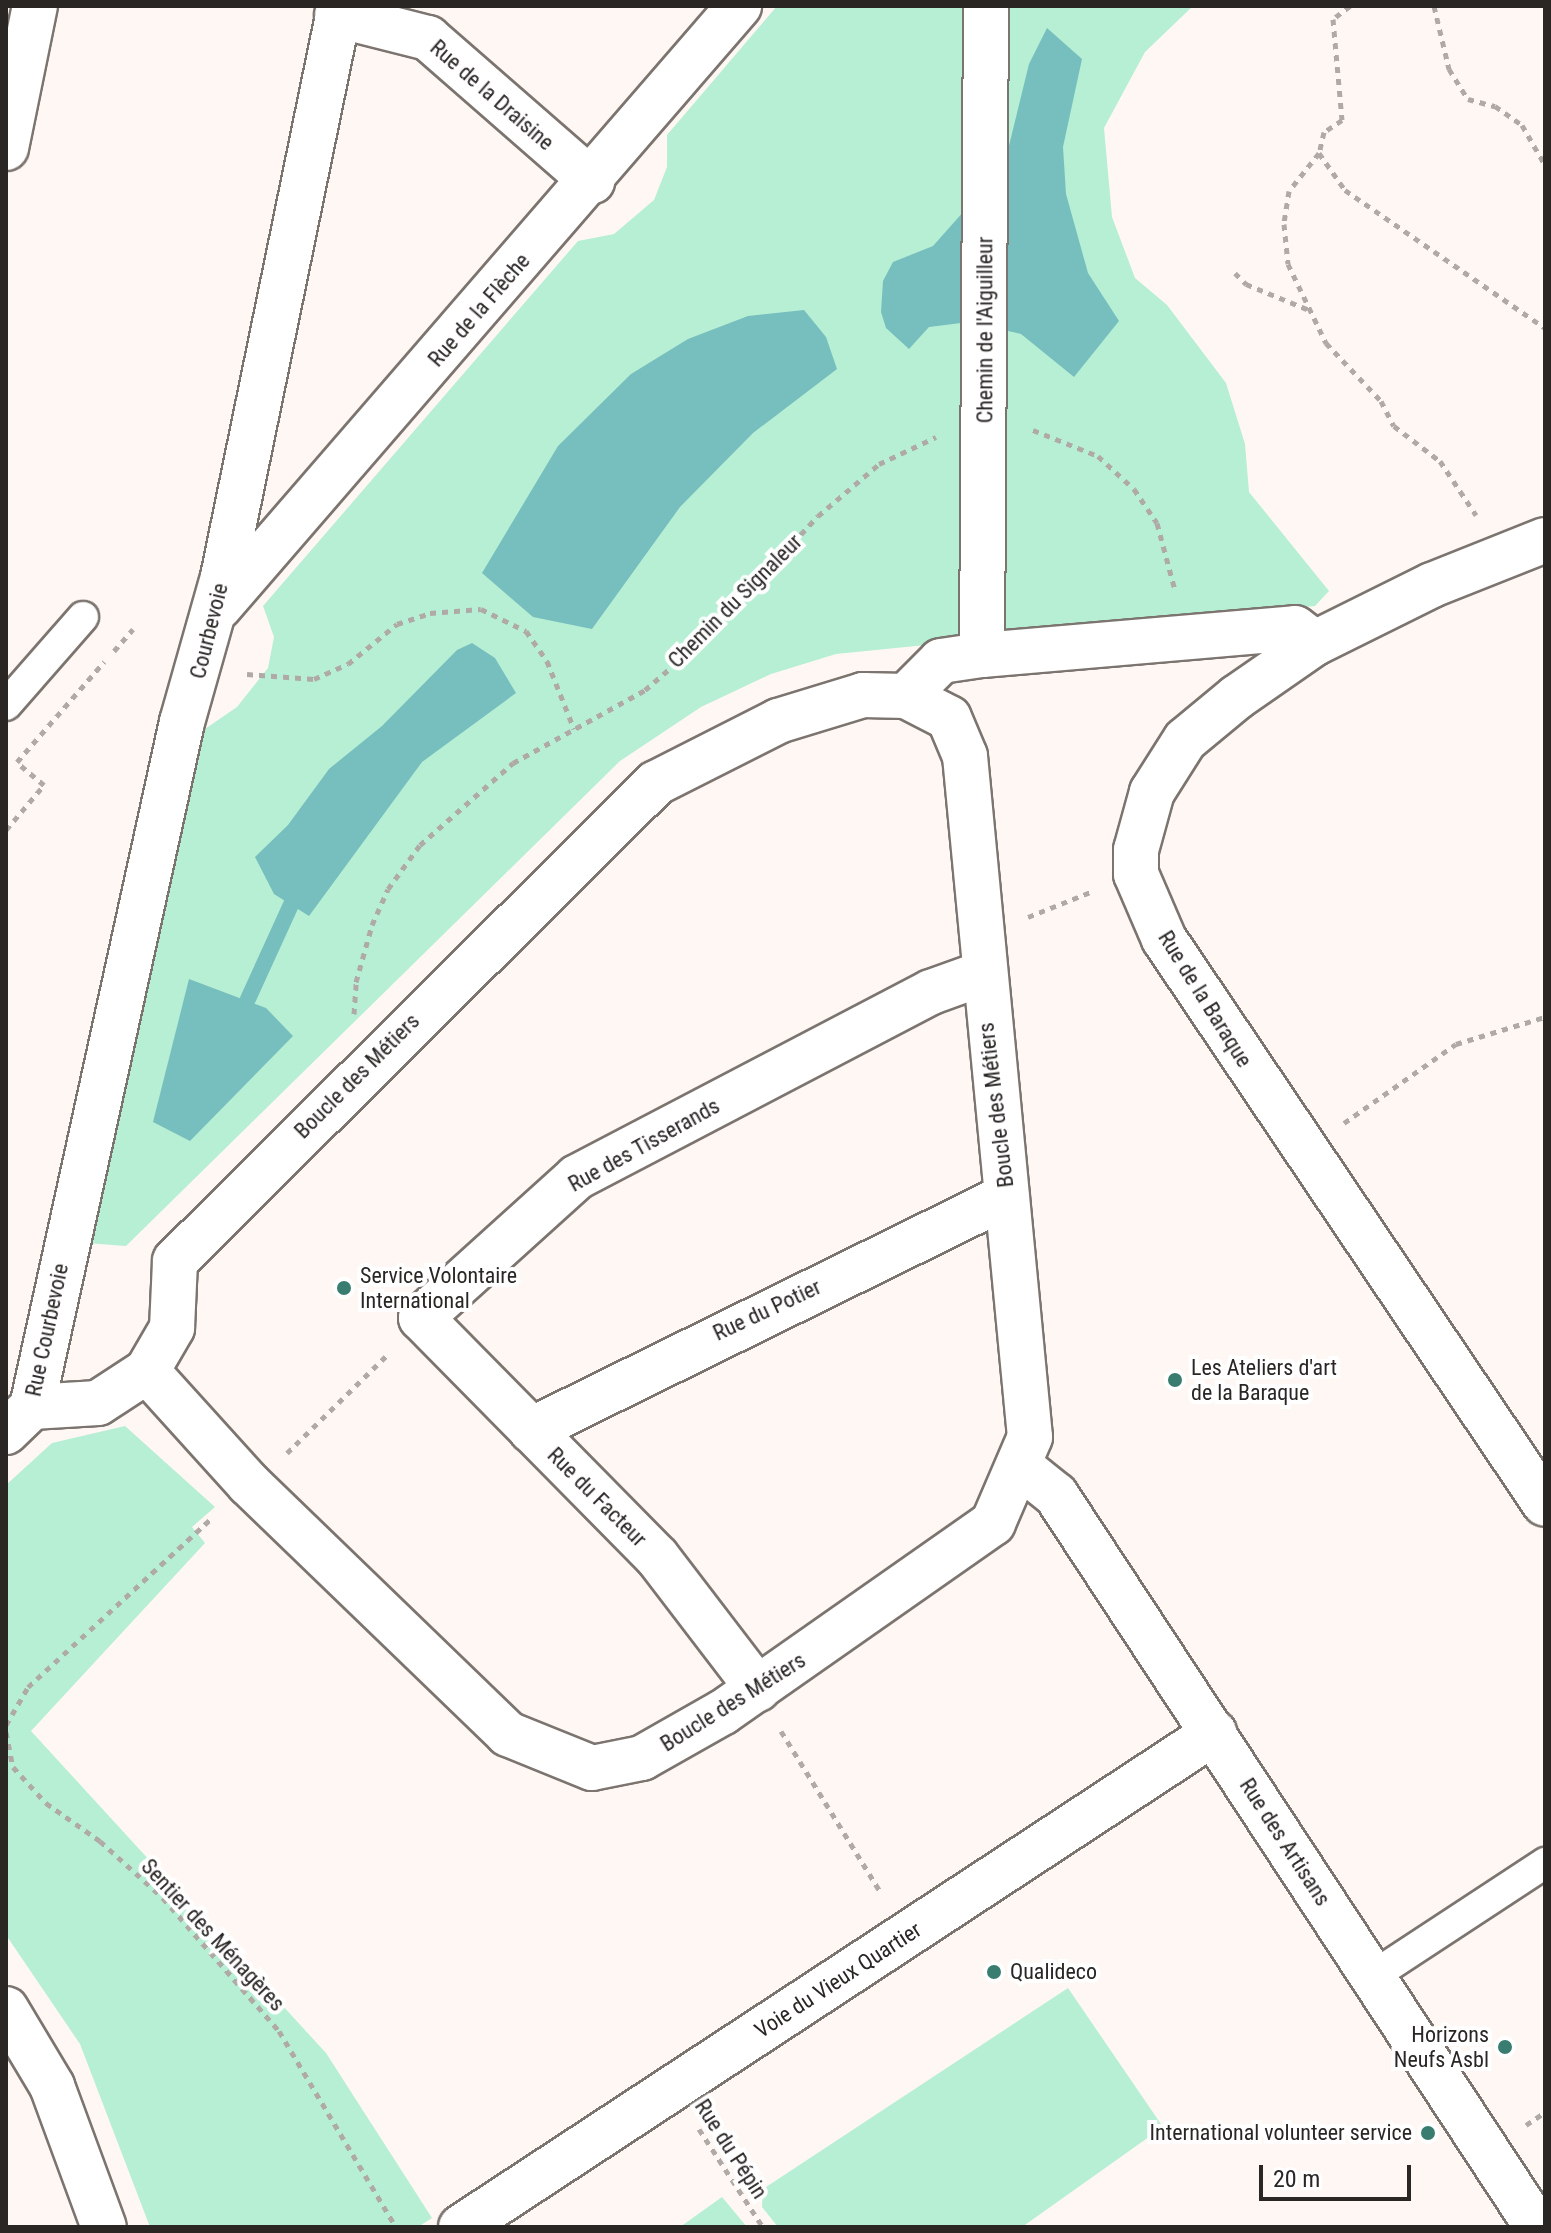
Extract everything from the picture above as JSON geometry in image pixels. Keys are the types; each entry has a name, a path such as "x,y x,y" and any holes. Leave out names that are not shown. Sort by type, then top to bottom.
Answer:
{"street":[{"path":"7,127 35,6"},
{"name":"Rue de la Flèche","path":"215,612 592,181 739,6"},
{"name":"Chemin de l'Aiguilleur","path":"982,655 986,6"},
{"name":"Rue de la Draisine","path":"339,11 428,38 592,181"},
{"name":"Courbevoie","path":"63,1253 182,722 204,661 215,612 339,11"},
{"path":"1136,874 1152,792 1185,740 1315,643 1545,540"},
{"path":"906,696 941,661 982,655 1295,628 1315,643"},
{"name":"Boucle des Métiers","path":"19,1419 98,1403 147,1371 172,1328 175,1261 366,1066 656,783 778,721 863,695 906,696 949,718 965,756 979,953 1030,1437 1021,1467 993,1523 758,1689 642,1758 592,1768 554,1757 508,1734 249,1484 147,1371"},
{"name":"Rue de la Baraque","path":"1136,874 1164,939 1545,1504"},
{"name":"Rue des Tisserands","path":"421,1318 577,1177 931,992 979,953"},
{"name":"Rue du Potier","path":"531,1430 1007,1196"},
{"name":"Rue Courbevoie","path":"19,1419 63,1253"},
{"name":"Rue du Facteur","path":"421,1318 657,1557 758,1689"},
{"name":"Rue des Artisans","path":"1021,1467 1056,1495 1537,2227"},
{"name":"Voie du Vieux Quartier","path":"461,2227 1214,1733"},
{"path":"6,2009 20,2052 104,2227"}],"lane":[{"path":"6,705 83,617"},
{"path":"1373,1976 1545,1863"}],"path":[{"path":"1350,6 1333,19 1342,120 1324,132 1319,153 1289,191 1284,224 1288,264 1326,343 1381,401 1394,426 1440,461 1497,560"},
{"path":"1434,6 1449,69 1468,99 1495,106 1522,125 1545,165"},
{"path":"1319,153 1345,190 1545,328"},
{"path":"1235,273 1310,310"},
{"name":"Chemin du Signaleur","path":"366,1066 354,1020 356,982 388,889 420,845 513,763 645,690 703,640 818,516 879,464 918,441 985,427 1060,437 1098,456 1134,489 1157,523 1173,567 1180,638"},
{"path":"204,661 263,679 314,679 348,664 397,624 430,613 481,609 526,631 547,661 574,729"},
{"path":"6,830 44,785 17,762 133,629"},
{"path":"979,953 1136,874"},
{"path":"1305,1152 1456,1044 1545,1017"},
{"path":"325,1423 421,1318"},
{"path":"6,1725 28,1687 249,1484"},
{"path":"758,1689 906,1935"},
{"name":"Sentier des Ménagères","path":"6,1732 13,1767 46,1803 100,1841 163,1898 279,2031 396,2227"},
{"name":"Rue du Pépin","path":"672,2088 763,2227"}],"green space":[{"path":"777,6 1193,6 1145,52 1104,128 1112,217 1135,278 1167,305 1226,383 1245,444 1249,492 1329,591 1315,606 836,654 771,674 701,707 620,761 126,1246 86,1243 202,731 237,707 268,668 274,637 263,606 578,241 614,234 654,200 667,167 667,135"},
{"path":"125,1426 215,1507 192,1527 205,1543 31,1731 326,2053 432,2218 418,2227 150,2227 80,2044 6,1935 6,1485 52,1443"},
{"path":"1068,1988 1163,2127 1022,2227 778,2227 762,2207 763,2189"},
{"path":"722,2197 747,2227 680,2227"}],"water":[{"path":"1047,28 1082,59 1063,147 1066,194 1088,273 1119,321 1074,377 1021,334 969,322 929,327 909,349 886,328 881,312 883,281 893,262 933,246 1004,166 1029,64"},
{"path":"804,310 826,337 837,369 753,433 680,507 592,629 533,617 482,573 558,446 631,374 688,339 748,316"},
{"path":"472,643 495,658 516,693 422,762 309,916 274,894 255,857 288,825 329,769 382,726 457,650"},
{"path":"189,979 266,1008 293,1036 190,1141 153,1122"}],"waterway":[{"path":"248,999 299,887"}],"place":[{"name":"Service Volontaire International","path":"344,1288"},
{"name":"Les Ateliers d'art de la Baraque","path":"1175,1380"},
{"name":"Qualideco","path":"994,1972"},
{"name":"Horizons Neufs Asbl","path":"1505,2047"},
{"name":"International volunteer service","path":"1428,2133"}]}
